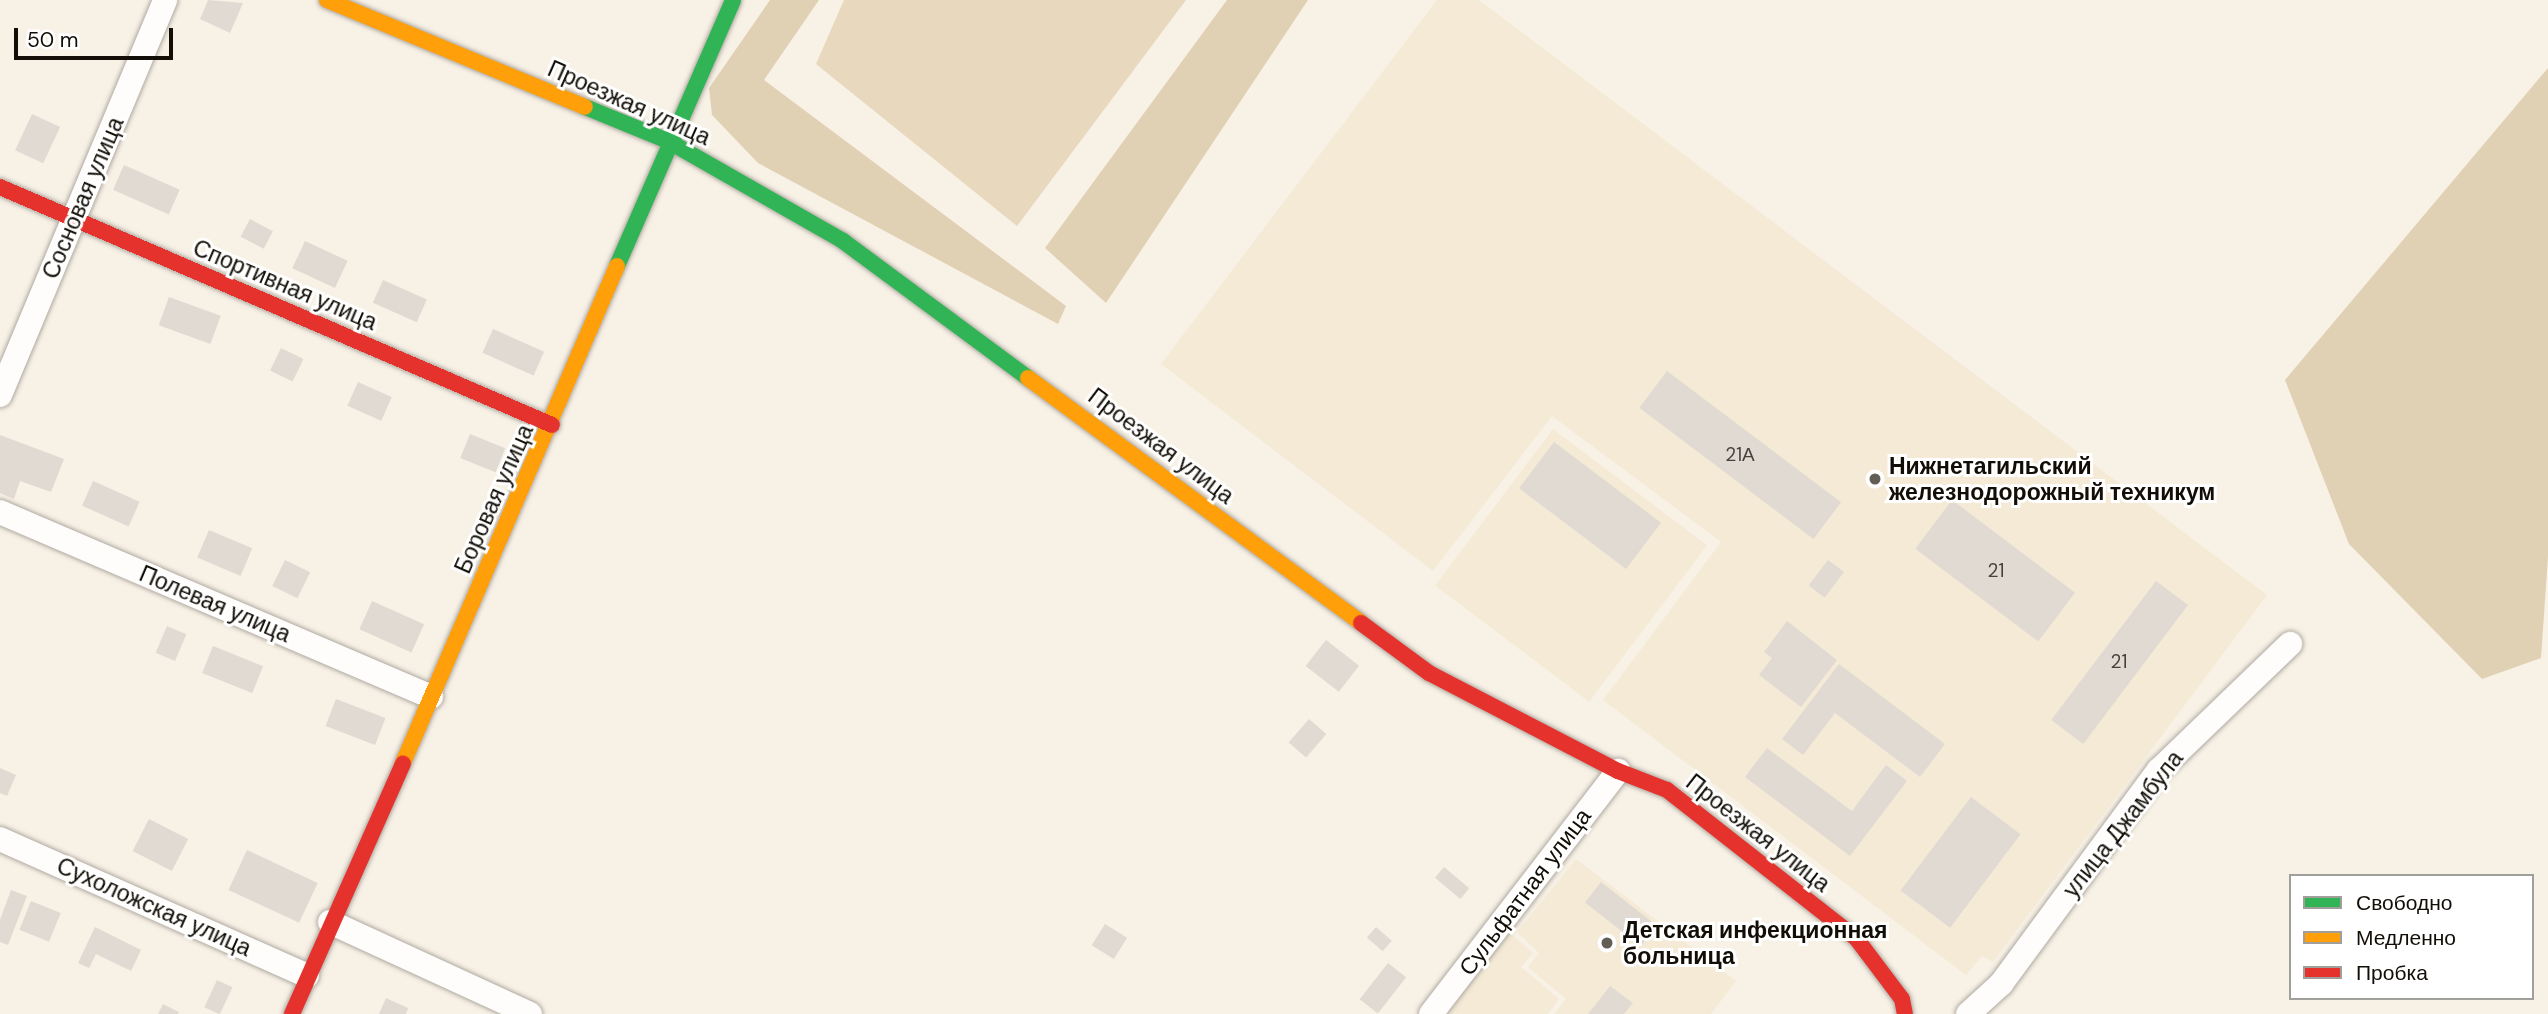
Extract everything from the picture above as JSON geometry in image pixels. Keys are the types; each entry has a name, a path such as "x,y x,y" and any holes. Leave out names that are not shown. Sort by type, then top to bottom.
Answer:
{"street":[{"name":"Сосновая улица","path":"0,395 165,0"},
{"name":"Проезжая улица","path":"327,0 668,141 843,241 1429,673 1618,771 1667,790 1856,938 1902,999 1905,1014"},
{"name":"Боровая улица","path":"292,1014 330,922 552,425 642,215 668,141 733,0"},
{"name":"Спортивная улица","path":"0,187 552,425"},
{"name":"Полевая улица","path":"0,512 431,696"},
{"name":"улица Джамбула","path":"1968,1014 2000,984 2160,769 2290,644"},
{"name":"Сульфатная улица","path":"1432,1014 1618,771"},
{"name":"Сухоложская улица","path":"0,838 307,976"},
{"path":"330,922 530,1014"}],"shaded area":[{"path":"770,0 819,0 764,80 1066,306 1058,324 758,163 712,115 709,88"},
{"path":"844,0 1186,0 1017,226 816,64"},
{"path":"1227,0 1308,0 1106,303 1045,248"},
{"name":"Нижнетагильский железнодорожный техникум","path":"1437,0 1479,0 2267,595 1993,962 1982,956 1966,975 1603,700 1721,542 1552,416 1433,571 1161,364"},
{"path":"2548,68 2548,556 2541,658 2482,679 2349,544 2285,380"},
{"path":"1553,429 1707,545 1589,702 1435,586"},
{"name":"Детская инфекционная больница","path":"1576,859 1736,981 1711,1014 1554,1014 1566,999 1528,967 1539,953 1517,932"},
{"path":"1508,931 1533,953 1521,967 1559,999 1548,1014 1444,1014"}],"building":[{"path":"208,0 243,3 230,33 200,19"},
{"path":"32,114 60,127 43,163 15,150"},
{"path":"124,165 180,190 169,214 113,190"},
{"path":"250,219 273,231 264,249 241,237"},
{"path":"305,241 348,261 335,288 292,268"},
{"path":"383,280 427,300 417,322 373,303"},
{"path":"169,297 221,316 210,344 159,325"},
{"path":"493,329 544,352 534,376 482,353"},
{"path":"281,348 303,359 293,381 270,370"},
{"path":"1667,371 1841,502 1813,539 1639,408"},
{"path":"358,382 392,397 381,421 347,406"},
{"path":"470,434 505,448 495,472 460,458"},
{"path":"0,435 64,459 51,492 20,481 14,499 0,493"},
{"path":"1554,442 1661,523 1626,569 1519,488"},
{"path":"93,481 140,502 129,526 82,506"},
{"path":"1952,500 2075,593 2038,641 1915,549"},
{"path":"209,530 252,548 241,576 197,558"},
{"path":"285,560 310,572 297,598 272,586"},
{"path":"1828,560 1844,572 1825,598 1809,586"},
{"path":"2156,581 2188,605 2083,744 2051,720"},
{"path":"372,601 424,624 411,653 359,629"},
{"path":"1787,621 1837,660 1801,707 1759,675 1772,658 1764,652"},
{"path":"167,626 186,634 175,661 156,653"},
{"path":"1326,640 1359,666 1339,692 1306,666"},
{"path":"213,646 263,666 252,693 202,673"},
{"path":"1839,664 1945,744 1920,777 1835,713 1803,755 1782,739"},
{"path":"336,699 385,718 375,745 326,726"},
{"path":"1309,719 1326,734 1306,757 1289,742"},
{"path":"1767,748 1852,811 1886,765 1907,781 1850,856 1745,777"},
{"path":"0,768 16,775 7,796 0,793"},
{"path":"1971,797 2021,834 1950,928 1901,890"},
{"path":"149,819 188,839 172,871 133,851"},
{"path":"247,850 318,883 299,923 228,890"},
{"path":"1444,867 1469,888 1460,899 1435,878"},
{"path":"1601,882 1657,926 1641,946 1585,902"},
{"path":"11,890 27,896 8,945 0,942 0,920"},
{"path":"31,901 61,913 49,942 19,930"},
{"path":"1105,924 1127,938 1114,959 1092,945"},
{"path":"95,927 141,950 131,971 96,954 89,968 78,963"},
{"path":"1376,927 1392,941 1383,951 1367,938"},
{"path":"1388,963 1406,977 1378,1013 1360,999"},
{"path":"217,980 232,987 220,1014 204,1007"},
{"path":"1610,986 1633,1003 1624,1014 1588,1014"},
{"path":"386,998 408,1008 406,1014 379,1014"},
{"path":"163,1004 179,1012 178,1014 158,1014"}],"traffic: fast":[{"path":"617,266 733,0"},
{"path":"585,107 668,141 843,241 1028,378"}],"traffic: slow":[{"path":"327,0 585,107"},
{"path":"403,763 617,266"},
{"path":"1028,378 1361,623"}],"traffic: jam":[{"path":"0,187 552,425"},
{"path":"1361,623 1429,673 1618,771 1667,790 1856,938 1902,999 1905,1014"},
{"path":"292,1014 403,763"}],"place":[{"name":"Нижнетагильский железнодорожный техникум","path":"1875,479"},
{"name":"Детская инфекционная больница","path":"1607,943"}]}
